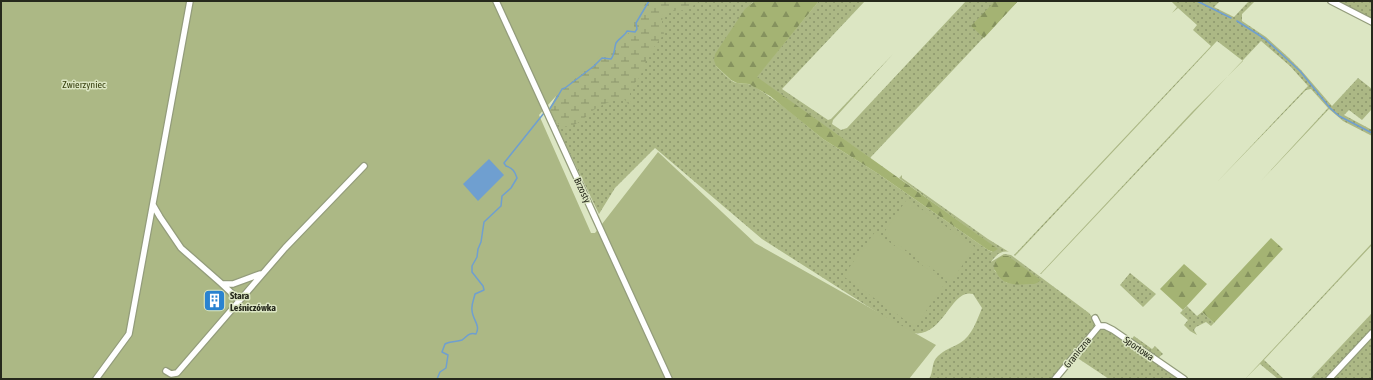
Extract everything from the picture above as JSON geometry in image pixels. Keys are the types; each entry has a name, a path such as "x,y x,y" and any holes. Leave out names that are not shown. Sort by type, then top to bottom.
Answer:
{"street":[{"path":"96,379 129,334 190,1"},
{"name":"Brzosty","path":"496,1 669,379"},
{"path":"1331,1 1372,22"},
{"path":"166,371 171,374 177,373 261,274 302,229 364,166"},
{"path":"153,204 181,248 239,300"},
{"path":"222,284 233,284 261,274"},
{"path":"1095,318 1099,326"},
{"name":"Graniczna","path":"1055,379 1099,326"},
{"name":"Sportowa","path":"1099,326 1105,326 1113,330 1184,379"},
{"path":"1329,379 1372,333"}],"green space":[{"path":"1,1 647,1 634,22 634,29 612,46 611,56 605,54 601,55 556,96 539,115 591,233 595,233 658,152 755,243 936,345 909,379 1,379"},
{"path":"625,1 755,1 752,3 716,66 726,76 734,82 754,86 783,106 823,139 877,173 988,250 992,252 997,249 899,178 902,175 902,178 988,239 1009,252 998,254 991,262 1004,254 1011,255 1089,313 1094,322 1092,331 1052,379 929,379 936,358 943,352 964,340 974,327 982,308 973,294 965,294 958,299 938,323 930,330 920,333 908,332 762,239 655,148 615,188 599,214 549,110","holes":["994,270 1034,284 1007,283"]},
{"path":"625,1 700,1 686,10 669,10 663,14 662,22 664,34 648,55 640,77 631,87 630,104 628,104 624,99 612,101 595,109 576,124 566,127 561,125 554,120 549,110 557,94"},
{"path":"755,1 819,1 757,77 998,249 993,252 988,250 877,173 823,139 770,96 749,84 737,83 731,80 716,66 714,60 715,54 745,9"},
{"path":"819,1 865,1 782,89 828,120 831,119 893,54 833,120 832,124 841,130 847,128 966,1 1018,1 870,158 756,77"},
{"path":"995,1 1018,1 984,38 971,26"},
{"path":"1171,1 1220,1 1214,7 1234,17 1249,1 1255,1 1242,14 1242,21 1266,37 1288,57 1332,106 1358,78 1372,89 1372,109 1362,120 1349,110 1344,115 1372,130 1372,136 1343,121 1329,109 1260,182 1328,108 1311,89 1306,90 1217,182 1308,86 1290,66 1261,41 1242,61 1217,41 1015,256 1014,255 1211,46 1193,30 1197,25 1178,8 1172,13 1177,7"},
{"path":"1372,1 1372,20 1338,2"},
{"path":"1227,77 1041,274 1040,274 1192,112"},
{"path":"907,199 975,247 951,282 883,234"},
{"path":"875,232 946,282 915,327 843,276"},
{"path":"1271,238 1283,249 1214,323 1202,312"},
{"path":"1372,243 1372,245 1264,360 1284,379 1278,379 1260,364 1245,379"},
{"path":"1003,256 1008,256 1041,280 1034,284 1011,284 1006,282 998,275 994,268 997,260"},
{"path":"1184,264 1207,284 1183,310 1160,289"},
{"path":"1130,273 1156,294 1143,307 1120,285"},
{"path":"1187,306 1197,316 1202,312 1214,323 1211,326 1206,322 1196,327 1194,330 1197,335 1190,331 1184,325 1188,320 1180,313"},
{"path":"1372,313 1372,330 1326,379 1310,379"},
{"path":"1102,329 1110,330 1180,379 1109,379 1076,357 1098,331"},
{"path":"1134,336 1152,349 1155,346 1163,354 1158,358 1131,340"},
{"path":"1372,337 1372,379 1332,379"}],"water":[{"path":"489,159 504,175 478,201 463,184"}],"waterway":[{"name":"Zwierzyniec","path":"549,110 562,89 594,66 602,58 611,59 617,41 627,31 635,32 637,29 636,23 649,1"},
{"path":"1197,1 1231,18"},
{"path":"1237,21 1265,39 1300,71 1330,108 1339,116 1372,133"},
{"name":"Zwierzyniec","path":"437,379 440,372 446,368 448,355 442,352 445,344 462,340 469,334 476,334 477,325 472,313 472,304 475,294 484,290 483,286 472,272 472,266 477,257 484,222 501,206 502,196 511,188 517,178 513,170 504,163 544,113"}],"place":[{"name":"Stara Leśniczówka","path":"214,301"}]}
